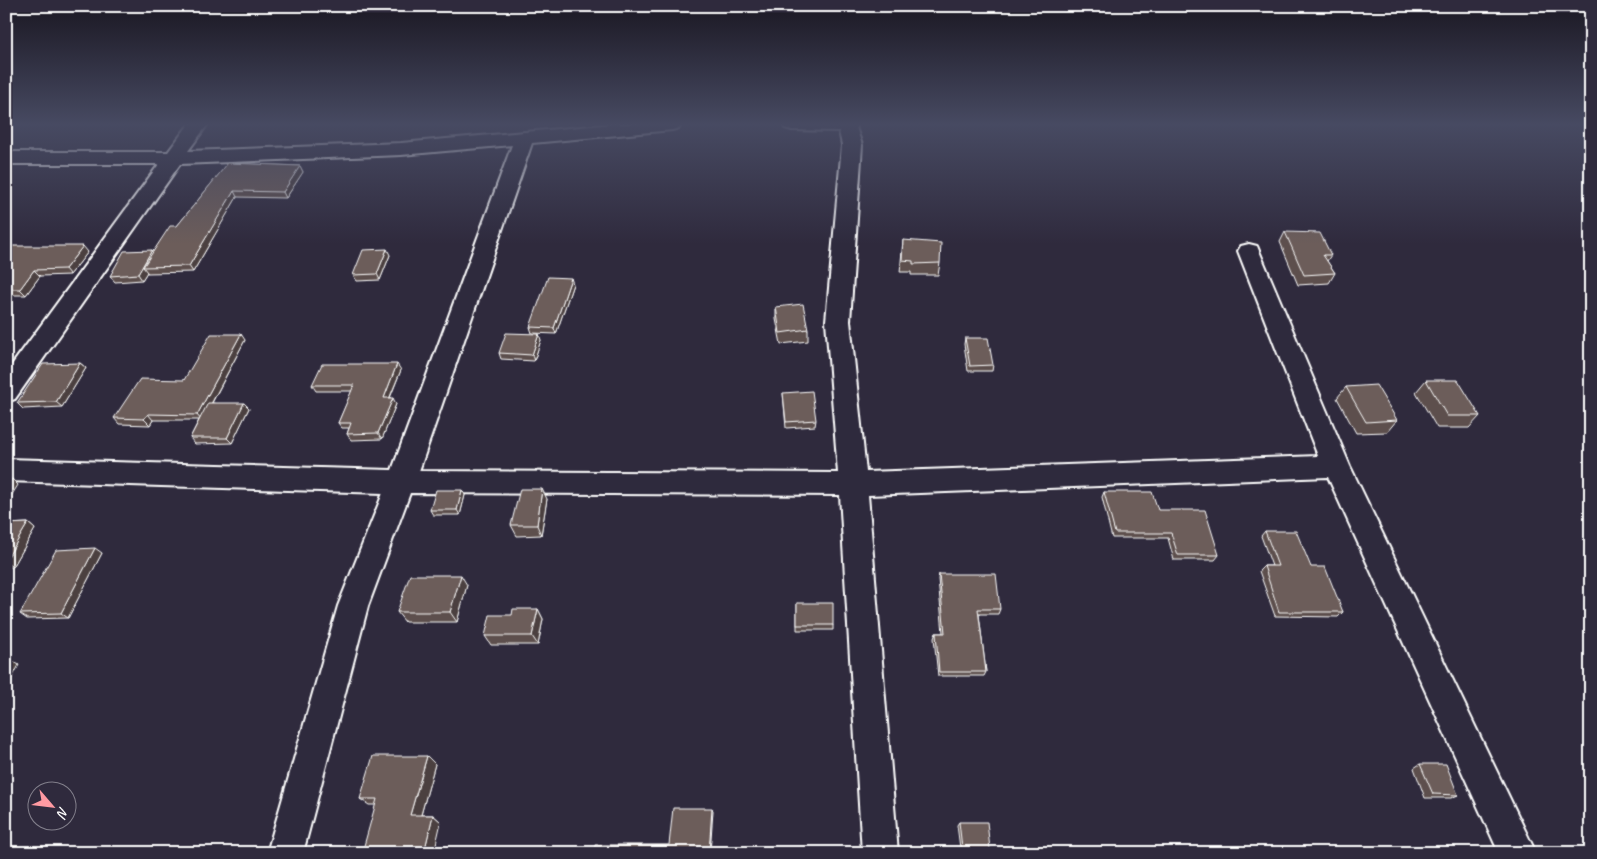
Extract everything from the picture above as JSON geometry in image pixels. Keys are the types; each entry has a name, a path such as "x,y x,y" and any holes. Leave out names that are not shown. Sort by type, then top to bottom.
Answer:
{"street":[{"path":"6,392 169,164"},
{"path":"286,853 353,606 400,482 500,164"},
{"path":"850,164 838,321 880,853"},
{"path":"1249,251 1336,466 1518,853"},
{"path":"6,470 400,482 852,484 1336,466"}],"building":[{"path":"227,164 300,166 283,192 234,191 189,266 143,267 170,226 177,226"},
{"path":"1285,232 1320,233 1331,255 1323,255 1335,273 1304,275"},
{"path":"903,240 941,243 940,263 913,264 913,261 902,260"},
{"path":"7,246 83,246 65,269 34,270 20,289 6,289"},
{"path":"387,249 377,274 353,275 363,250"},
{"path":"152,250 138,274 110,276 124,251"},
{"path":"548,277 571,278 554,328 530,327"},
{"path":"803,304 808,329 780,333 776,307"},
{"path":"506,333 539,334 532,355 499,353"},
{"path":"211,334 241,334 197,415 148,414 144,419 114,418 140,379 184,380"},
{"path":"965,338 988,338 993,365 970,366"},
{"path":"80,363 56,402 17,403 43,364"},
{"path":"322,364 397,364 384,398 393,398 378,433 347,434 351,423 338,423 354,385 312,385"},
{"path":"1426,380 1458,380 1480,416 1447,416"},
{"path":"1376,385 1397,420 1366,422 1346,387"},
{"path":"812,391 816,420 786,422 783,393"},
{"path":"208,403 244,403 227,438 190,438"},
{"path":"12,479 6,488 6,480"},
{"path":"520,489 542,489 537,525 511,525"},
{"path":"436,490 462,490 457,510 430,510"},
{"path":"1104,492 1152,492 1158,510 1205,510 1219,555 1178,555 1171,533 1115,533"},
{"path":"28,523 6,560 6,524"},
{"path":"1265,531 1296,531 1311,567 1325,567 1343,612 1279,612 1264,566 1278,566"},
{"path":"95,548 61,613 20,614 56,550"},
{"path":"939,574 996,574 1000,609 978,609 986,672 939,672 936,633 945,633"},
{"path":"410,575 461,575 450,612 397,612"},
{"path":"797,603 833,603 833,625 797,625"},
{"path":"513,609 538,609 532,636 485,636 490,615 512,615"},
{"path":"11,660 6,669 6,661"},
{"path":"373,756 427,756 410,815 433,815 424,853 362,853 377,799 360,799"},
{"path":"1420,764 1446,764 1458,795 1433,794"},
{"path":"673,808 712,808 709,853 594,853 595,845 669,845"},
{"path":"959,822 987,822 990,849 1024,849 1024,853 959,853 958,848 962,848"}]}
